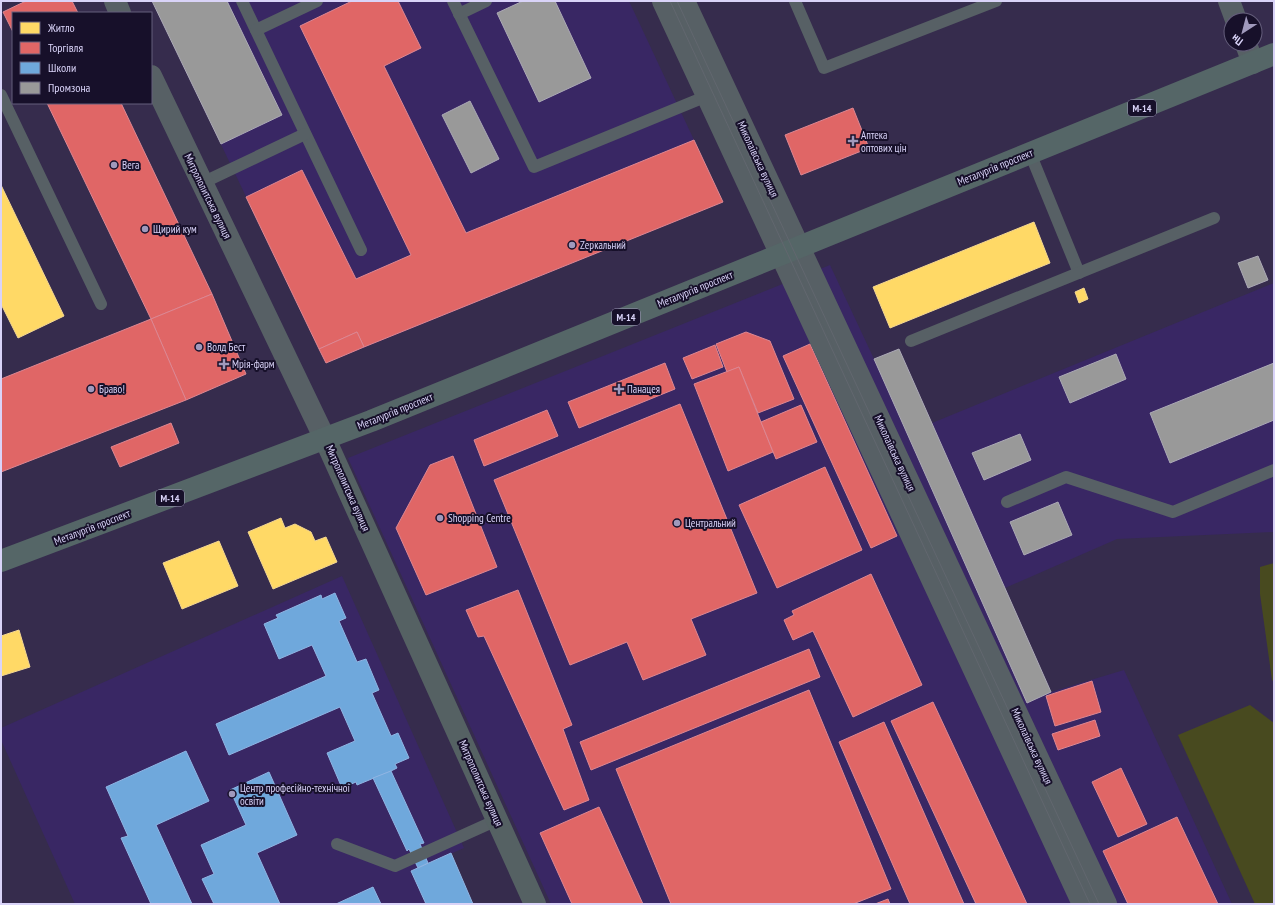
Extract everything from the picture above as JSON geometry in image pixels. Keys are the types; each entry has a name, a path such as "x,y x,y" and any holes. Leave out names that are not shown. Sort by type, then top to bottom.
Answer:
{"highway":[{"name":"Металургів проспект","path":"1,561 325,439 790,251 1030,153 1250,53 1274,54"}],"main road":[{"name":"Митрополитська вулиця","path":"325,439 535,904"}],"street":[{"path":"115,1 120,12"},
{"name":"Миколаївська вулиця","path":"662,1 716,92"},
{"name":"Миколаївська вулиця","path":"684,1 716,92 922,534 1106,904"},
{"path":"1229,1 1233,12"},
{"name":"Митрополитська вулиця","path":"152,78 325,439"},
{"name":"Миколаївська вулиця","path":"922,534 1083,904"}],"lane":[{"path":"242,1 361,250"},
{"path":"256,30 317,1"},
{"path":"453,1 534,167 716,92"},
{"path":"459,14 486,1"},
{"path":"795,1 824,68 993,2"},
{"path":"2,102 101,304"},
{"path":"202,183 305,134"},
{"path":"1030,153 1079,272"},
{"path":"911,341 1214,218"},
{"path":"1007,502 1066,477 1172,512 1274,470"},
{"path":"337,844 395,866 497,820"}],"shaded area":[{"path":"152,1 629,1 723,202 326,363"},
{"name":"Центральний","path":"830,265 874,359 899,349 932,423 1274,283 1274,532 1117,539 1005,588 1051,692 1124,670 1232,904 551,904 348,458"},
{"name":"Центр професійно-технічної освіти","path":"342,576 464,848 411,871 426,904 75,904 1,740 1,728"}],"green space":[{"path":"1274,563 1274,682 1272,680 1260,594 1260,567"},
{"path":"1250,705 1274,723 1274,904 1255,904 1178,735"}],"building: Житло":[{"path":"1,185 64,316 18,338 1,304"},
{"path":"1034,222 1050,263 890,328 873,287"},
{"path":"1084,288 1088,299 1079,303 1075,292"},
{"path":"281,518 285,528 295,524 311,532 315,541 326,537 337,562 273,589 248,532"},
{"path":"219,541 238,586 182,609 163,563"},
{"path":"19,630 30,667 1,676 1,636"}],"building: Торгівля":[{"path":"26,1 72,1 78,12 12,12 12,30 3,12"},
{"path":"352,1 398,1 421,48 384,66 466,233 694,140 723,202 364,347 357,332 319,349 246,197 302,170 356,279 411,255 300,26"},
{"name":"Вега","path":"47,104 121,104 212,294 151,319"},
{"path":"853,108 869,148 801,175 785,135"},
{"name":"Волд Бест","path":"212,294 246,374 186,400 151,319"},
{"name":"Браво!","path":"151,319 186,400 1,472 1,379"},
{"path":"357,332 364,347 326,363 319,349"},
{"path":"746,332 770,341 794,399 758,413 739,367 727,372 716,344"},
{"path":"810,344 897,536 871,548 783,356"},
{"path":"715,345 723,367 692,379 683,358"},
{"path":"665,363 675,389 579,428 568,402"},
{"path":"739,367 773,452 728,471 694,384"},
{"path":"680,404 757,593 691,619 706,655 643,680 627,642 570,665 494,480"},
{"path":"801,405 817,442 776,459 761,422"},
{"path":"547,410 558,436 484,466 474,440"},
{"path":"171,423 179,443 120,467 111,447"},
{"name":"Shopping Centre","path":"453,456 497,567 426,595 396,528 430,465"},
{"path":"825,467 862,550 777,588 739,505"},
{"path":"871,574 922,685 853,717 813,631 793,640 784,620 794,615 792,611"},
{"path":"518,590 572,725 563,729 589,800 564,810 484,636 478,637 466,610"},
{"path":"809,649 820,677 591,770 580,742"},
{"path":"1092,681 1101,712 1055,726 1046,696"},
{"path":"809,690 891,889 853,904 671,904 616,769"},
{"path":"933,702 1027,904 976,904 891,721"},
{"path":"1095,720 1100,736 1058,750 1052,734"},
{"path":"884,722 964,904 910,904 839,742"},
{"path":"1121,768 1147,824 1118,837 1092,782"},
{"path":"599,807 643,904 572,904 540,833"},
{"path":"1177,817 1218,904 1128,904 1103,851"},
{"path":"888,899 890,904 875,904"}],"building: Школи":[{"path":"335,593 346,618 339,621 357,662 366,659 379,690 372,693 391,736 398,733 409,758 395,764 397,768 391,771 357,785 356,782 342,788 327,753 355,741 340,707 229,755 216,724 326,676 312,645 279,659 264,624 278,618 276,615 321,595 322,599"},
{"path":"186,751 209,801 156,825 192,904 151,904 121,838 128,836 106,787"},
{"path":"391,771 424,843 420,844 428,863 418,868 409,849 407,851 373,778"},
{"path":"269,772 297,835 257,853 280,904 214,904 202,879 214,874 201,845 246,825 230,790"},
{"path":"451,853 473,904 426,904 411,871"},
{"path":"373,887 381,904 336,904"}],"building: Промзона":[{"path":"152,1 227,1 282,115 221,144"},
{"path":"523,1 555,1 591,78 539,102 497,13"},
{"path":"470,101 499,159 471,173 442,115"},
{"path":"1258,256 1268,280 1248,288 1238,263"},
{"path":"899,349 1051,692 1027,703 874,359"},
{"path":"1116,354 1126,379 1070,403 1059,377"},
{"path":"1274,363 1274,420 1170,463 1150,413"},
{"path":"1020,434 1031,460 984,480 972,453"},
{"path":"1058,502 1072,535 1024,555 1010,522"}],"tram line":[{"path":"670,1 1090,904"},
{"path":"677,1 1099,904"}],"place":[{"name":"Аптека оптових цін","path":"853,141"},
{"name":"Вега","path":"114,165"},
{"name":"Щирий кум","path":"145,229"},
{"name":"Zеркальний","path":"572,245"},
{"name":"Волд Бест","path":"199,347"},
{"name":"Мрія-фарм","path":"224,364"},
{"name":"Браво!","path":"91,389"},
{"name":"Панацея","path":"619,389"},
{"name":"Shopping Centre","path":"440,518"},
{"name":"Центральний","path":"677,523"},
{"name":"Центр професійно-технічної освіти","path":"232,794"}]}
